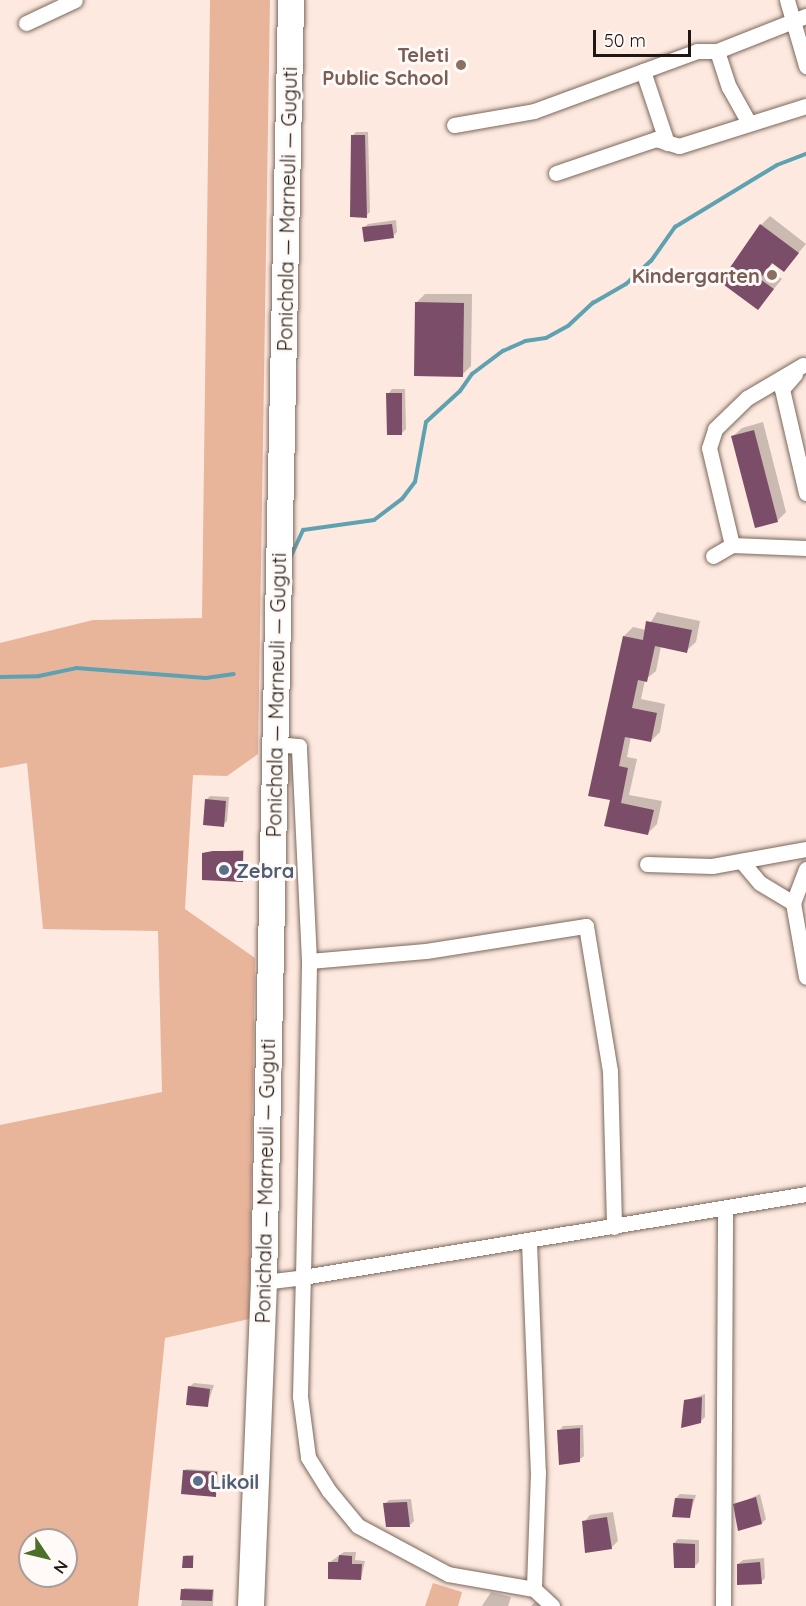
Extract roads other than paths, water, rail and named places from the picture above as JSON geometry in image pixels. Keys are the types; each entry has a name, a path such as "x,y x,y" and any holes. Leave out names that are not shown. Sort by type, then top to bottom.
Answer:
{"highway":[{"name":"Ponichala — Marneuli — Guguti","path":"251,1606 264,1282 291,0"}],"street":[{"path":"26,23 75,0"},
{"path":"786,0 799,19 806,66"},
{"path":"454,125 534,111 697,51 717,51 799,19"},
{"path":"717,51 729,87 749,123"},
{"path":"643,71 667,143"},
{"path":"556,173 656,139 678,146 806,106"},
{"path":"805,363 782,388 806,493"},
{"path":"732,545 709,448 715,429 747,398 805,363"},
{"path":"713,556 732,545 806,548"},
{"path":"274,744 299,746 309,961 300,1396 308,1457 329,1491 358,1526 448,1574 534,1589 552,1606"},
{"path":"647,864 712,866 806,849"},
{"path":"743,862 760,883 794,903"},
{"path":"806,869 794,903 806,977"},
{"path":"309,961 426,951 586,926 610,1071 614,1227"},
{"path":"264,1282 529,1242 806,1194"},
{"path":"723,1606 725,1209"},
{"path":"529,1242 538,1472 534,1589"}],"waterway":[{"path":"291,556 303,530 374,520 402,499 415,482 426,422 460,391 472,374 503,351 525,341 546,338 569,325 593,303 626,284 651,261 675,227 777,165 806,154"},
{"path":"0,677 39,676 76,668 206,678 234,674"}],"place":[{"name":"Teleti Public School","path":"461,65"},
{"name":"Kindergarten","path":"772,275"},
{"name":"Zebra","path":"224,870"},
{"name":"Likoil","path":"198,1481"}]}
